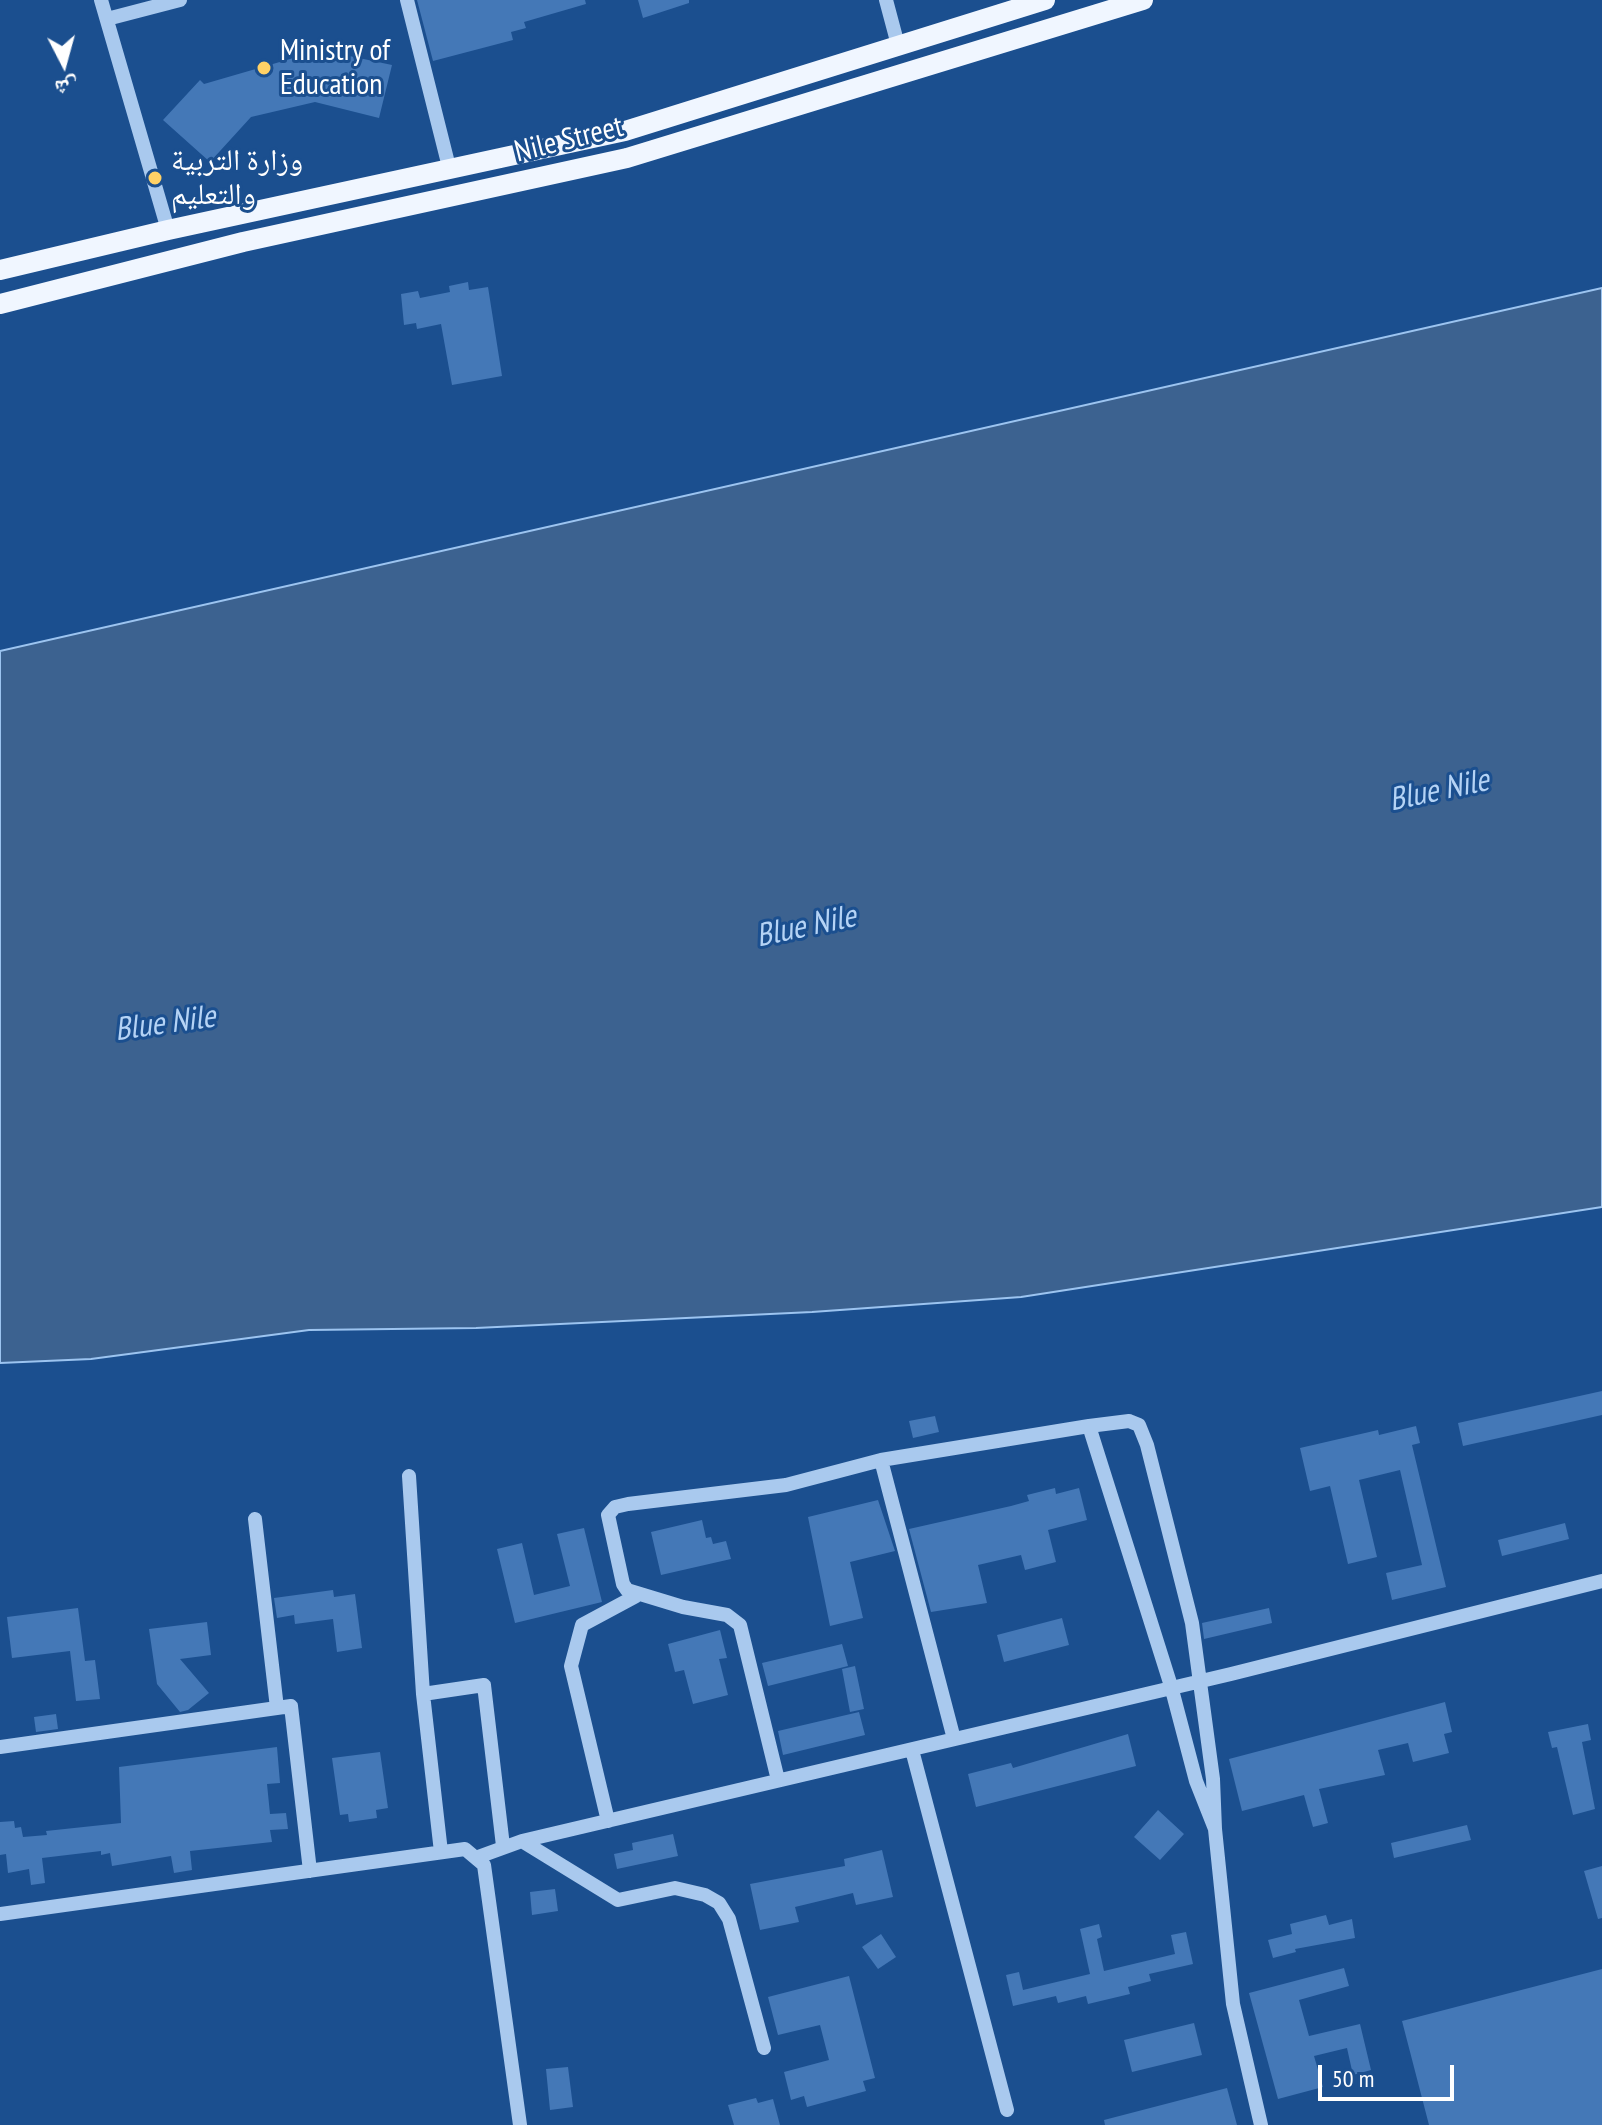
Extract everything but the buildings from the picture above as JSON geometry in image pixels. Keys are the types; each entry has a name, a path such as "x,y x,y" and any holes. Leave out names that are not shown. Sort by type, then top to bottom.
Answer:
{"main road":[{"name":"Nile Street","path":"0,270 168,230 625,131 1045,0"},
{"name":"Nile Street","path":"0,304 243,242 627,158 1143,0"}],"street":[{"path":"101,0 168,230"},
{"path":"107,19 180,0"},
{"path":"407,0 450,171"},
{"path":"886,0 898,45"},
{"path":"778,1780 740,1625 727,1615 636,1596 623,1584 608,1525 608,1515 615,1507 786,1485 881,1460 1089,1426 1129,1421 1139,1425 1192,1623 1202,1679 1233,2004 1261,2125"},
{"path":"1089,1426 1171,1686 1196,1781 1215,1829"},
{"path":"881,1460 954,1739"},
{"path":"409,1476 423,1694 441,1852"},
{"path":"255,1519 277,1708"},
{"path":"478,1857 522,1841 912,1750 1602,1581"},
{"path":"608,1821 571,1666 582,1625 636,1596"},
{"path":"423,1694 484,1685 503,1846"},
{"path":"0,1747 291,1706 310,1871"},
{"path":"912,1750 1007,2110"},
{"path":"522,1841 618,1900 675,1888 705,1895 719,1903 729,1919 764,2048"},
{"path":"0,1914 465,1849 484,1865 520,2125"}],"water":[{"name":"Blue Nile","path":"1602,288 1602,1207 1021,1297 812,1312 476,1328 309,1330 91,1359 0,1363 0,651"}],"place":[{"name":"Ministry of Education","path":"264,68"},
{"name":"وزارة التربية والتعليم","path":"155,178"}]}
